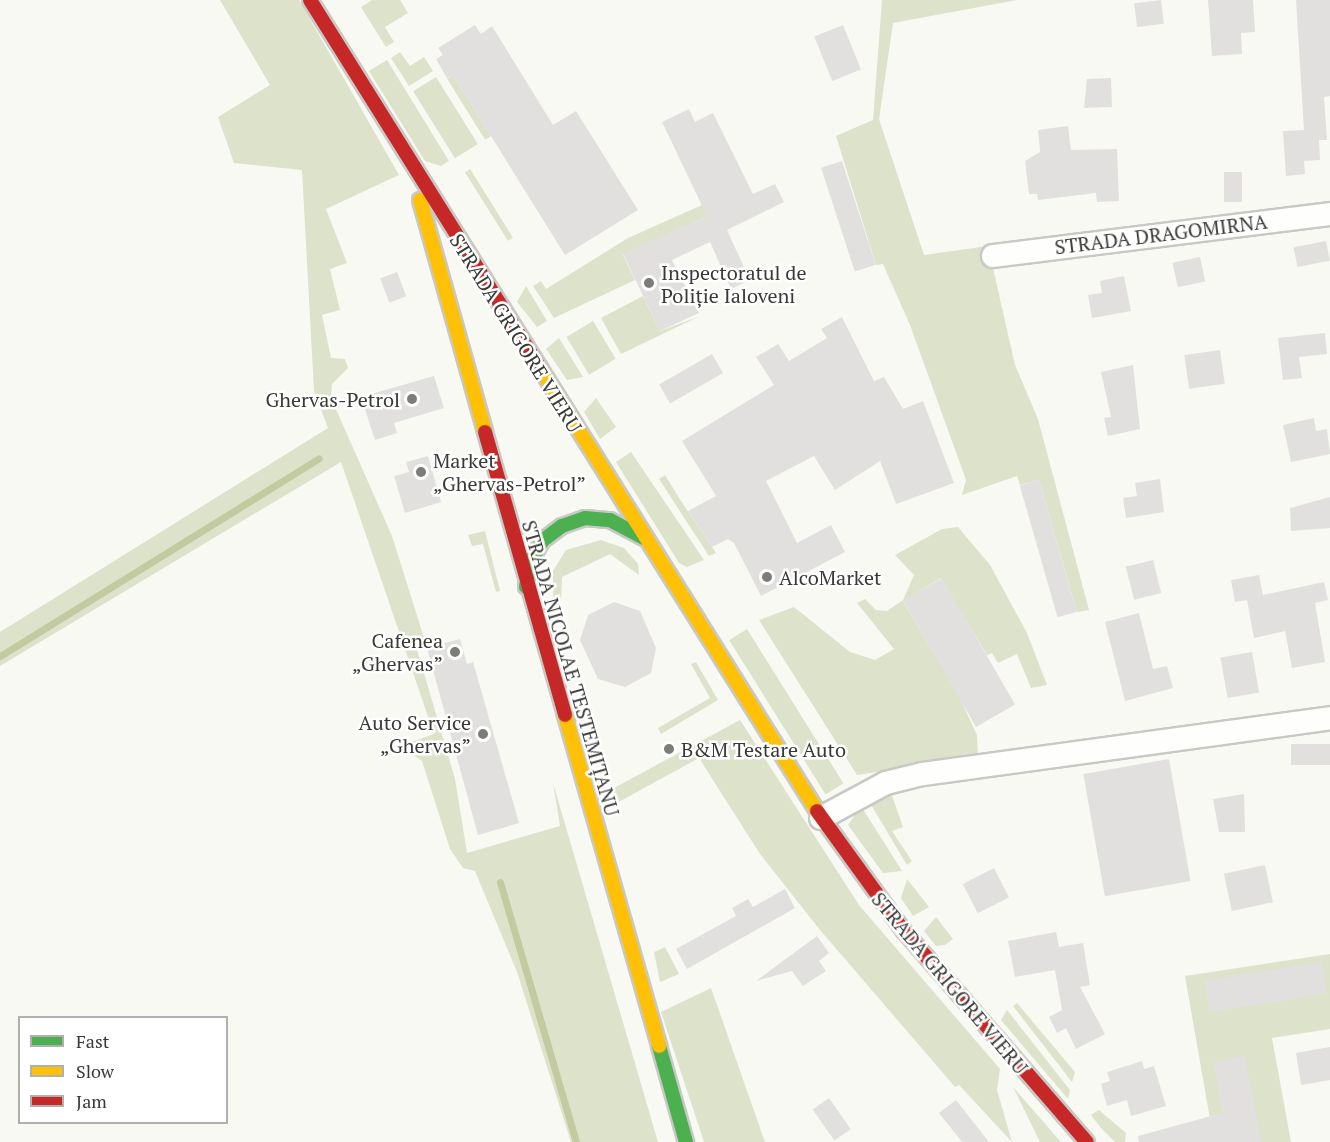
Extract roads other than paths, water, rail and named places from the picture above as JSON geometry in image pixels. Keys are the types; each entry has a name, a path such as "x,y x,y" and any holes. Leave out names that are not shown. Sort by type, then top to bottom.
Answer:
{"street":[{"name":"STRADA GRIGORE VIERU","path":"310,0 412,169 820,818 917,947 1087,1142"},
{"name":"STRADA NICOLAE TESTEMIȚANU","path":"412,169 526,586 686,1142"},
{"name":"STRADA DRAGOMIRNA","path":"993,256 1330,213"},
{"path":"526,586 530,562 542,541 562,526 585,518 610,520 644,538"},
{"path":"820,818 886,783 1105,749 1330,718"}],"waterway":[{"path":"0,656 319,458"},
{"path":"500,882 576,1142"}],"place":[{"name":"Inspectoratul de Poliție Ialoveni","path":"649,283"},
{"name":"Ghervas-Petrol","path":"412,399"},
{"name":"Market „Ghervas-Petrol”","path":"421,472"},
{"name":"AlcoMarket","path":"767,577"},
{"name":"Cafenea „Ghervas”","path":"455,652"},
{"name":"Auto Service „Ghervas”","path":"483,734"},
{"name":"B&M Testare Auto","path":"669,749"}]}
